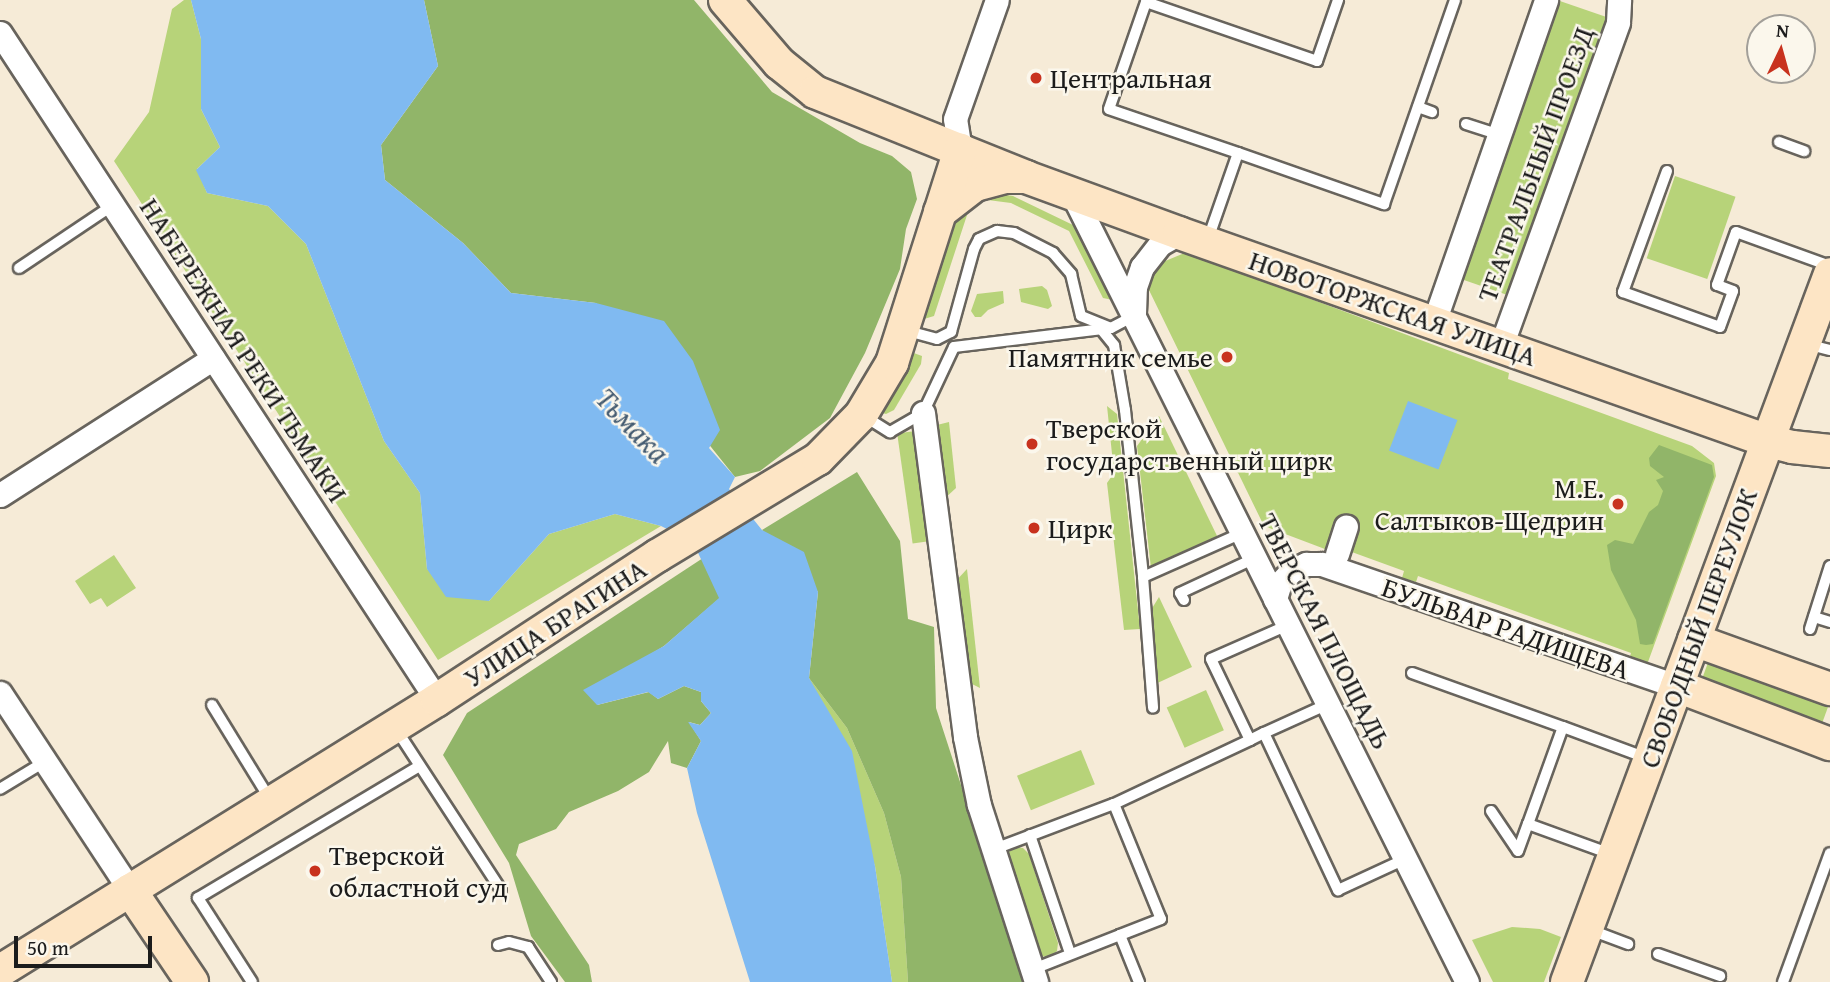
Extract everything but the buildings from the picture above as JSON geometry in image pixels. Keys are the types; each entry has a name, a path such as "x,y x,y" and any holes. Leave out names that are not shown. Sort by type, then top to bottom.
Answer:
{"street":[{"name":"НОВОТОРЖСКАЯ УЛИЦА","path":"725,0 770,54 807,88 1073,195 1768,441 1792,447 1830,451"},
{"path":"960,150 955,119 997,0"},
{"name":"ТЕАТРАЛЬНЫЙ ПРОЕЗД","path":"1434,322 1546,0"},
{"name":"ТЕАТРАЛЬНЫЙ ПРОЕЗД","path":"1501,346 1618,22 1619,0"},
{"name":"НАБЕРЕЖНАЯ РЕКИ ТЬМАКИ","path":"2,41 113,205 437,700"},
{"name":"УЛИЦА БРАГИНА","path":"0,971 437,700 657,556 793,476 827,450 861,415 892,363 960,150"},
{"path":"940,212 957,196 975,186 1005,177 1026,177"},
{"name":"ТВЕРСКАЯ ПЛОЩАДЬ","path":"1073,195 1467,982"},
{"path":"1135,316 1134,295 1142,267 1160,244 1193,237"},
{"name":"СВОБОДНЫЙ ПЕРЕУЛОК","path":"1567,982 1768,441 1817,347 1830,274"},
{"path":"0,495 213,358"},
{"path":"923,413 965,737 979,805 1034,976"},
{"path":"1337,554 1346,526"},
{"name":"БУЛЬВАР РАДИЩЕВА","path":"1275,599 1280,583 1291,571 1306,564 1322,564 1677,686 1830,744"},
{"path":"1694,640 1797,669 1830,689"},
{"path":"0,693 192,982"}],"lane":[{"path":"1338,0 1317,61 1144,1 1109,109 1384,204 1455,0"},
{"path":"1418,107 1432,112"},
{"path":"1466,124 1499,135"},
{"path":"1779,142 1804,150"},
{"path":"1193,237 1238,153"},
{"path":"1667,171 1623,292 1720,327 1733,291 1717,285 1736,232 1830,266"},
{"path":"19,268 113,205"},
{"path":"903,330 937,340 951,332 974,249 987,233 1014,233 1053,253 1071,274 1082,316 1106,329 1114,345 1143,577 1153,708"},
{"path":"861,415 890,432 923,413 954,347 1106,329 1135,316"},
{"path":"1143,577 1242,533"},
{"path":"1184,600 1180,593 1255,558"},
{"path":"1810,629 1830,566"},
{"path":"1814,617 1830,622"},
{"path":"1250,740 1211,659 1288,625"},
{"path":"1412,673 1650,759"},
{"path":"992,850 1114,804 1328,704"},
{"path":"212,705 272,803"},
{"path":"394,727 501,890"},
{"path":"1491,811 1518,851 1563,727"},
{"path":"1264,733 1338,890 1405,859"},
{"path":"0,789 46,761"},
{"path":"252,982 198,898 419,766"},
{"path":"1034,976 1070,953 1161,919 1114,804"},
{"path":"1528,824 1614,855"},
{"path":"1030,835 1070,953"},
{"path":"1783,982 1830,853"},
{"path":"1587,929 1628,944"},
{"path":"1120,935 1139,982"},
{"path":"498,945 509,942 528,947 551,982"},
{"path":"1658,954 1719,979 1731,980"}],"green space":[{"path":"184,0 191,0 201,39 201,109 220,147 197,169 207,193 268,206 306,244 384,441 420,493 427,569 489,601 549,534 615,514 661,526 438,660 114,161 149,112 172,9"},
{"path":"424,0 694,0 772,92 860,143 892,156 911,172 917,199 906,229 900,269 865,353 830,418 760,471 735,477 596,303 511,293 463,243 385,180 381,145 438,66"},
{"path":"1557,0 1607,17 1511,296 1461,279"},
{"path":"1675,176 1736,197 1707,279 1647,258"},
{"path":"979,191 1013,196 1073,225 1113,300 1103,298 1069,231 1011,203 980,199 968,212 934,316 924,319 960,210 968,196"},
{"path":"1187,252 1252,274 1249,276 1509,373 1508,379 1692,446 1714,463 1716,476 1648,662 1643,665 1629,660 1631,653 1418,576 1416,582 1402,578 1404,571 1349,551 1346,557 1264,526 1148,288 1149,278 1158,264"},
{"path":"1042,286 1047,290 1052,306 1048,309 1021,302 1019,289"},
{"path":"1003,291 1004,303 988,310 981,317 975,317 971,311 977,294"},
{"path":"911,352 922,356 921,364 894,410 886,414 879,412"},
{"path":"1107,406 1117,414 1140,629 1124,630 1107,483 1114,473"},
{"path":"1159,416 1219,540 1151,568 1137,446"},
{"path":"949,422 956,488 943,500 935,432 937,425"},
{"path":"915,431 930,541 913,543 897,434"},
{"path":"1659,445 1712,465 1714,477 1653,644 1646,645 1640,644 1636,620 1611,570 1607,545 1615,540 1633,544 1649,512 1658,505 1663,491 1656,480 1664,477 1650,466 1649,458"},
{"path":"857,472 900,541 908,619 934,627 936,708 1025,982 908,982 901,877 884,813 847,728 809,678 818,592 762,530"},
{"path":"114,555 136,588 107,607 101,598 90,604 75,581"},
{"path":"703,558 720,598 664,646 630,667 597,705 649,692 658,699 684,686 701,692 701,701 711,713 700,725 689,722 701,741 687,768 671,763 668,741 649,772 618,791 569,812 556,829 519,844 516,855 589,965 592,982 565,982 531,936 509,863 443,755 467,713"},
{"path":"967,569 980,688 966,681 954,583"},
{"path":"1159,597 1192,667 1151,686 1151,610"},
{"path":"1710,657 1830,701 1819,732 1699,688"},
{"path":"809,678 847,728 884,813 901,877 908,982 892,982 875,866"},
{"path":"1206,690 1224,730 1185,748 1167,707"},
{"path":"1081,750 1095,784 1031,810 1017,776"},
{"path":"1015,847 1023,848 1029,854 1058,943 1057,951 1050,957 1038,956 1005,855"},
{"path":"1512,927 1540,929 1561,937 1544,982 1493,982 1472,940"}],"water":[{"name":"Тьмака","path":"191,0 424,0 438,66 381,145 385,180 463,243 511,293 596,303 664,321 693,361 720,430 709,448 735,477 729,489 762,530 804,552 818,592 809,678 852,751 875,866 892,982 750,982 697,813 687,768 701,741 688,722 700,725 711,713 701,701 701,692 684,686 658,699 648,692 597,705 583,690 664,646 719,598 693,542 661,526 615,514 549,534 489,601 446,597 427,569 420,493 384,441 306,244 268,206 207,193 196,170 220,147 201,109 201,39"},
{"path":"1408,401 1457,420 1438,469 1389,450"}],"place":[{"name":"Центральная","path":"1036,78"},
{"name":"Памятник семье","path":"1227,357"},
{"name":"Тверской государственный цирк","path":"1032,444"},
{"name":"М.Е. Салтыков-Щедрин","path":"1618,504"},
{"name":"Цирк","path":"1034,528"},
{"name":"Тверской областной суд","path":"315,871"}]}
